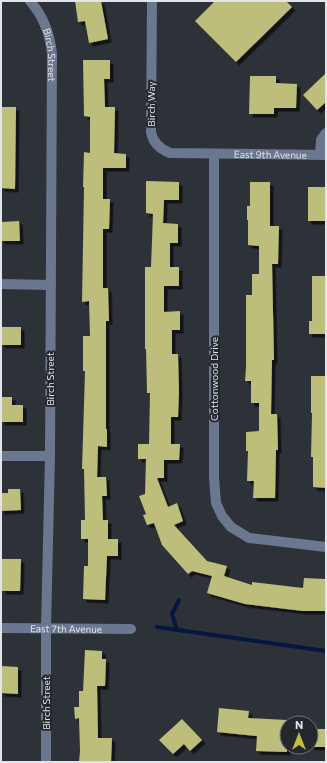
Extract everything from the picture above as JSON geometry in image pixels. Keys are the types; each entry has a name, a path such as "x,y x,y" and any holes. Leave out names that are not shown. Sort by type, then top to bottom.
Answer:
{"street":[{"name":"Birch Street","path":"30,1 46,24 52,54 50,456 46,628 46,762"},
{"name":"Birch Way","path":"152,1 152,136 156,145 170,153 214,154"},
{"path":"323,155 322,140 326,133"},
{"name":"East 9th Avenue","path":"214,154 323,155"},
{"name":"Cottonwood Drive","path":"214,154 214,478 216,503 222,516 231,527 249,538 326,547"},
{"path":"1,284 51,285"},
{"path":"1,456 50,456"},
{"name":"East 7th Avenue","path":"1,628 131,630"}],"building":[{"path":"75,1 101,1 108,39 89,43 85,21 78,22"},
{"path":"215,1 286,1 292,7 236,62 195,21"},
{"path":"83,60 110,60 110,79 104,79 105,107 115,107 114,153 126,154 126,168 103,168 103,199 110,199 109,229 103,229 103,288 108,288 109,321 106,321 107,447 98,446 97,477 106,477 107,496 102,496 103,520 108,520 108,539 118,539 118,556 107,556 105,600 83,599 84,566 88,566 88,539 81,539 81,520 85,520 84,469 82,469 85,371 83,371 83,336 90,336 89,301 82,302 83,187 84,152 90,153 90,117 84,116"},
{"path":"326,73 326,102 317,110 303,95"},
{"path":"250,76 276,76 276,83 297,84 296,108 274,108 274,114 249,114"},
{"path":"1,107 16,107 15,189 1,188"},
{"path":"146,181 179,182 179,200 164,200 163,223 178,224 178,243 170,243 170,267 179,267 179,286 164,286 164,312 180,311 180,330 172,330 172,354 178,354 178,417 171,417 171,444 180,444 179,460 164,460 164,478 157,478 168,507 177,503 183,521 174,525 207,561 227,566 224,576 252,585 252,582 303,588 304,578 326,579 326,611 303,611 245,604 207,593 212,576 192,571 188,574 162,545 154,523 147,525 143,515 146,514 139,496 145,494 146,459 138,459 138,444 149,444 150,393 147,393 145,349 145,267 151,267 153,214 146,213"},
{"path":"250,182 270,182 270,226 279,226 278,264 272,264 274,360 272,360 271,414 277,414 278,450 276,450 275,498 253,498 254,481 247,481 248,451 246,451 246,432 259,431 259,403 251,403 251,381 245,381 246,295 252,295 252,274 259,274 259,246 248,245 247,206 250,206"},
{"path":"308,187 326,187 326,221 308,221"},
{"path":"19,221 20,241 1,241 1,222"},
{"path":"312,276 326,276 326,334 309,334 309,321 312,321"},
{"path":"1,327 21,327 21,345 1,345"},
{"path":"311,376 326,376 326,488 313,487 313,457 311,457"},
{"path":"1,397 12,397 12,405 23,405 23,422 1,422"},
{"path":"8,489 20,489 21,510 1,511 1,493 8,493"},
{"path":"1,559 21,559 20,591 2,591"},
{"path":"85,650 102,651 102,659 106,659 105,686 97,686 98,738 112,738 111,762 79,762 79,718 75,719 74,707 79,707 79,691 83,691"},
{"path":"1,666 18,667 18,694 1,693"},
{"path":"219,708 249,711 248,718 279,720 279,752 256,751 257,736 217,732"},
{"path":"182,719 202,740 190,751 184,744 173,754 159,740"},
{"path":"319,729 326,729 326,747 319,747"}],"waterway":[{"path":"177,630 172,614 179,600"},
{"path":"157,627 326,651"}]}
